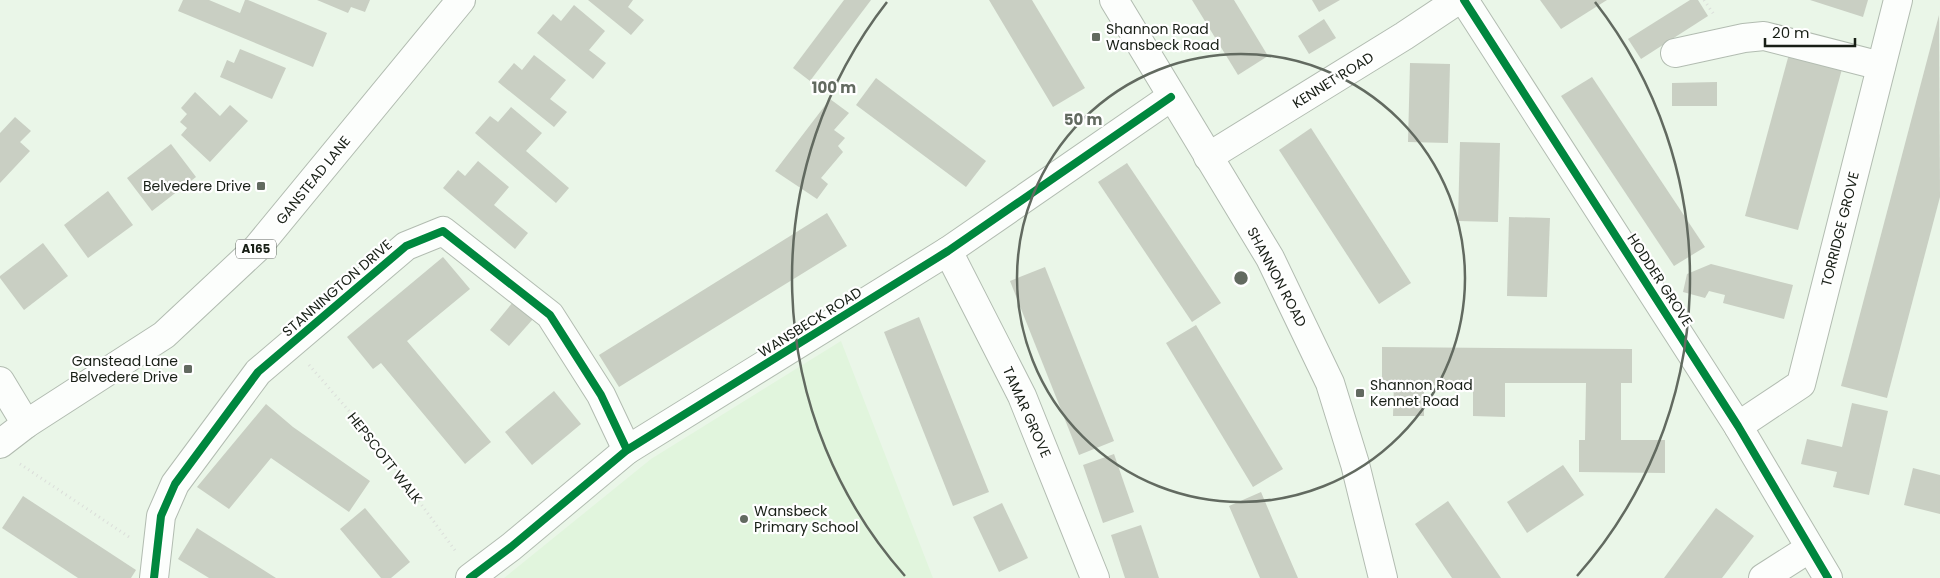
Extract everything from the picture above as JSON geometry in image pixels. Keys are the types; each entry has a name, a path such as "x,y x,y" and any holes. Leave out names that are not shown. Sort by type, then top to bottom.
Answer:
{"main road":[{"name":"GANSTEAD LANE","path":"1,443 26,424 164,335 257,248 461,0"},
{"name":"SHANNON ROAD","path":"1114,0 1270,258 1330,383 1354,464 1383,578"},
{"name":"KENNET ROAD","path":"1208,157 1404,36 1458,0"},
{"name":"HODDER GROVE","path":"1464,0 1738,426 1828,578"},
{"name":"TORRIDGE GROVE","path":"1738,426 1801,384 1898,0"},
{"path":"1675,53 1744,38 1764,36 1881,66"},
{"name":"WANSBECK ROAD","path":"472,577 511,547 627,450 948,251 1171,97"},
{"name":"STANNINGTON DRIVE","path":"154,578 161,516 175,484 258,372 406,246 443,231 550,315 601,395 627,450"},
{"name":"TAMAR GROVE","path":"948,251 1022,396 1095,578"},
{"path":"0,381 26,424"},
{"path":"1763,578 1810,548"}],"path":[{"path":"1,443 18,463 139,543 158,546"}],"shaded area":[{"name":"Wansbeck Primary School","path":"841,341 933,578 504,578 651,459"}],"building":[{"path":"183,0 209,0 240,13 245,0 248,0 327,33 313,67 178,11"},
{"path":"317,0 370,0 365,12 351,7 348,13"},
{"path":"588,0 633,0 628,7 644,20 631,35"},
{"path":"844,0 871,0 810,81 793,68"},
{"path":"989,0 1032,0 1085,88 1053,107"},
{"path":"1192,0 1234,0 1268,56 1238,75"},
{"path":"1312,0 1340,0 1319,12"},
{"path":"1540,0 1607,0 1561,29"},
{"path":"1690,0 1698,0 1708,16 1641,59 1628,39"},
{"path":"1810,0 1868,0 1863,17"},
{"path":"574,5 605,31 589,50 606,63 593,79 537,33 553,14 561,21"},
{"path":"1939,15 1940,197 1887,398 1841,386"},
{"path":"1324,19 1336,38 1309,54 1298,36"},
{"path":"240,49 286,68 272,99 220,77 227,60 234,63"},
{"path":"1789,54 1842,69 1798,230 1745,216"},
{"path":"534,55 566,80 550,99 567,112 554,127 498,82 514,63 522,70"},
{"path":"1410,63 1450,64 1448,143 1408,142"},
{"path":"1592,77 1705,247 1674,266 1561,96"},
{"path":"876,78 986,161 966,187 856,105"},
{"path":"1717,82 1717,106 1672,106 1672,83"},
{"path":"195,92 220,116 230,105 248,121 210,162 181,135 187,128 180,122 187,114 181,108"},
{"path":"830,99 849,113 834,130 845,138 838,146 843,152 821,178 828,184 817,199 775,171"},
{"path":"511,107 542,133 526,151 569,188 556,203 475,133 490,116 498,122"},
{"path":"15,117 31,131 20,142 30,151 0,183 0,133"},
{"path":"1311,128 1411,283 1379,304 1279,150"},
{"path":"1460,142 1500,143 1498,222 1458,221"},
{"path":"171,144 196,177 152,211 127,178"},
{"path":"478,161 509,187 494,205 528,233 515,249 443,188 458,170 465,176"},
{"path":"1127,163 1221,303 1192,322 1098,182"},
{"path":"108,191 133,225 88,258 64,225"},
{"path":"827,213 847,246 619,387 599,355"},
{"path":"1509,217 1550,218 1547,297 1507,296"},
{"path":"43,243 68,276 24,310 0,276"},
{"path":"443,257 470,289 407,341 491,442 465,464 381,363 373,369 347,337"},
{"path":"1711,264 1793,285 1784,319 1723,303 1725,295 1709,291 1705,298 1683,292 1687,274"},
{"path":"1045,267 1114,441 1079,455 1010,281"},
{"path":"513,302 533,319 509,346 490,330"},
{"path":"919,317 989,492 953,506 884,332"},
{"path":"1196,325 1283,469 1253,487 1166,343"},
{"path":"1382,347 1632,349 1632,383 1621,383 1621,440 1665,440 1665,473 1579,472 1579,440 1585,440 1586,383 1505,383 1505,417 1473,416 1473,386 1424,385 1424,416 1393,416 1394,382 1382,382"},
{"path":"554,391 581,424 532,465 505,432"},
{"path":"1852,403 1888,411 1869,495 1833,487 1837,472 1801,464 1807,439 1842,447"},
{"path":"266,404 293,427 370,481 349,512 271,458 229,509 197,487"},
{"path":"1114,454 1134,512 1103,523 1083,465"},
{"path":"1563,465 1584,495 1527,533 1507,502"},
{"path":"1913,468 1940,475 1940,514 1904,505"},
{"path":"1261,492 1298,578 1260,578 1229,506"},
{"path":"23,496 136,570 131,578 78,578 2,528"},
{"path":"1448,501 1501,578 1452,578 1415,524"},
{"path":"1002,503 1028,558 999,572 973,517"},
{"path":"365,508 410,562 391,578 381,578 340,529"},
{"path":"1716,508 1754,536 1722,578 1664,578"},
{"path":"1141,525 1159,578 1125,578 1111,535"},
{"path":"197,528 276,578 209,578 178,559"}],"cycle path":[{"path":"1464,0 1738,426 1828,578"},
{"path":"470,578 511,547 627,450 948,251 1171,97"},
{"path":"154,578 161,516 175,484 258,372 406,246 443,231 550,315 601,395 627,450"}],"place":[{"name":"Shannon Road Wansbeck Road","path":"1096,37"},
{"name":"Belvedere Drive","path":"261,186"},
{"name":"Ganstead Lane Belvedere Drive","path":"188,369"},
{"name":"Shannon Road Kennet Road","path":"1360,393"},
{"name":"Wansbeck Primary School","path":"744,519"}]}
